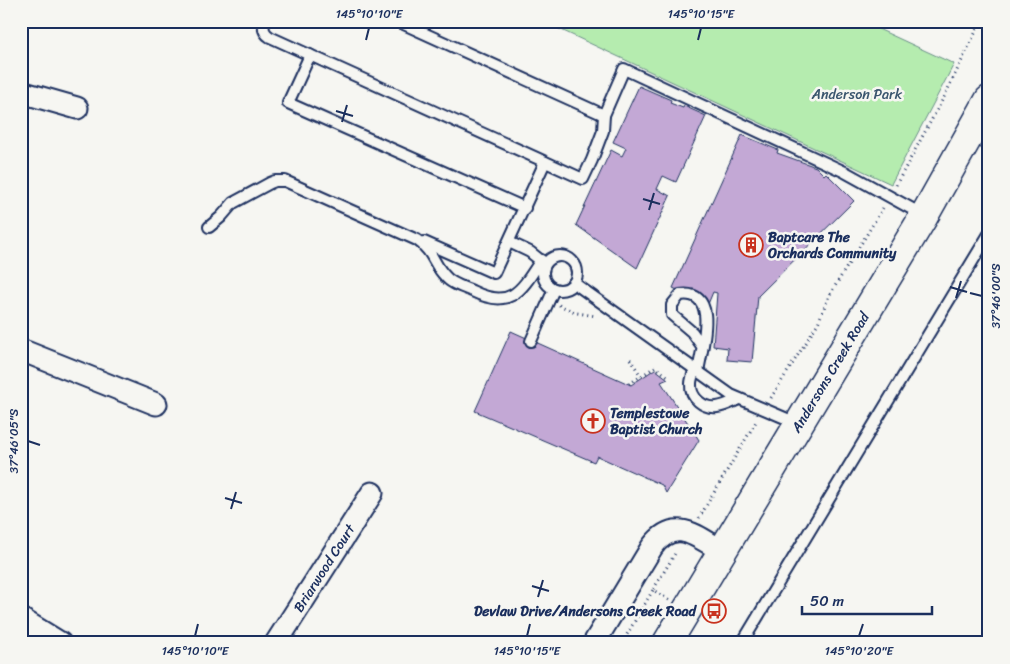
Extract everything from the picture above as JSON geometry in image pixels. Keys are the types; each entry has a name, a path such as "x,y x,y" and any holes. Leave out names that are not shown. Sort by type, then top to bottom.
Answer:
{"main road":[{"name":"Andersons Creek Road","path":"667,643 924,216 988,101"}],"street":[{"path":"21,92 76,108"},
{"path":"21,350 156,404"},
{"name":"Briarwood Court","path":"276,643 372,493"},
{"path":"594,643 657,540 666,533 673,530 688,533 722,551"},
{"path":"21,619 60,643"}],"lane":[{"path":"265,21 264,30 268,35 583,179 603,131 604,116 624,69 831,166 924,216"},
{"path":"397,21 604,116"},
{"path":"310,55 288,103 525,208"},
{"path":"209,227 236,200 270,183 285,181 494,273 545,162"},
{"path":"742,643 989,234"},
{"path":"414,238 428,250 446,278 488,298 507,297 517,293 543,262 557,256 571,257 576,269 574,283 565,289 554,289 549,286 544,281 542,274 543,262"},
{"path":"509,242 525,249 543,262"},
{"path":"574,283 729,394 800,424"},
{"path":"530,340 554,289"},
{"path":"702,346 692,332 672,315 672,305 680,295 687,295 702,301 706,317 702,346 691,381 694,396 702,404 716,407 739,399"}],"path":[{"path":"622,643 763,409 818,323 829,296 890,197 944,97 980,21"},
{"path":"549,299 577,313 601,318"},
{"path":"630,359 641,376"},
{"path":"629,384 655,366 670,377"},
{"path":"653,590 687,610"}],"green space":[{"name":"Anderson Park","path":"542,21 861,21 954,64 891,184"}],"building":[{"path":"639,86 671,100 670,103 683,108 684,106 706,116 676,182 663,176 657,189 670,196 637,268 576,225 611,150 622,156 626,148 613,142"},
{"name":"Baptcare The Orchards Community","path":"742,135 778,150 777,153 816,167 824,175 826,173 854,201 758,296 752,362 727,360 728,348 713,346 717,293 713,292 708,304 673,288"},
{"name":"Templestowe Baptist Church","path":"511,331 631,385 655,369 668,379 661,382 699,440 666,493 662,485 597,456 594,462 475,411"}],"place":[{"name":"Baptcare The Orchards Community","path":"751,245"},
{"name":"Templestowe Baptist Church","path":"593,421"},
{"name":"Devlaw Drive/Andersons Creek Road","path":"714,611"}]}
